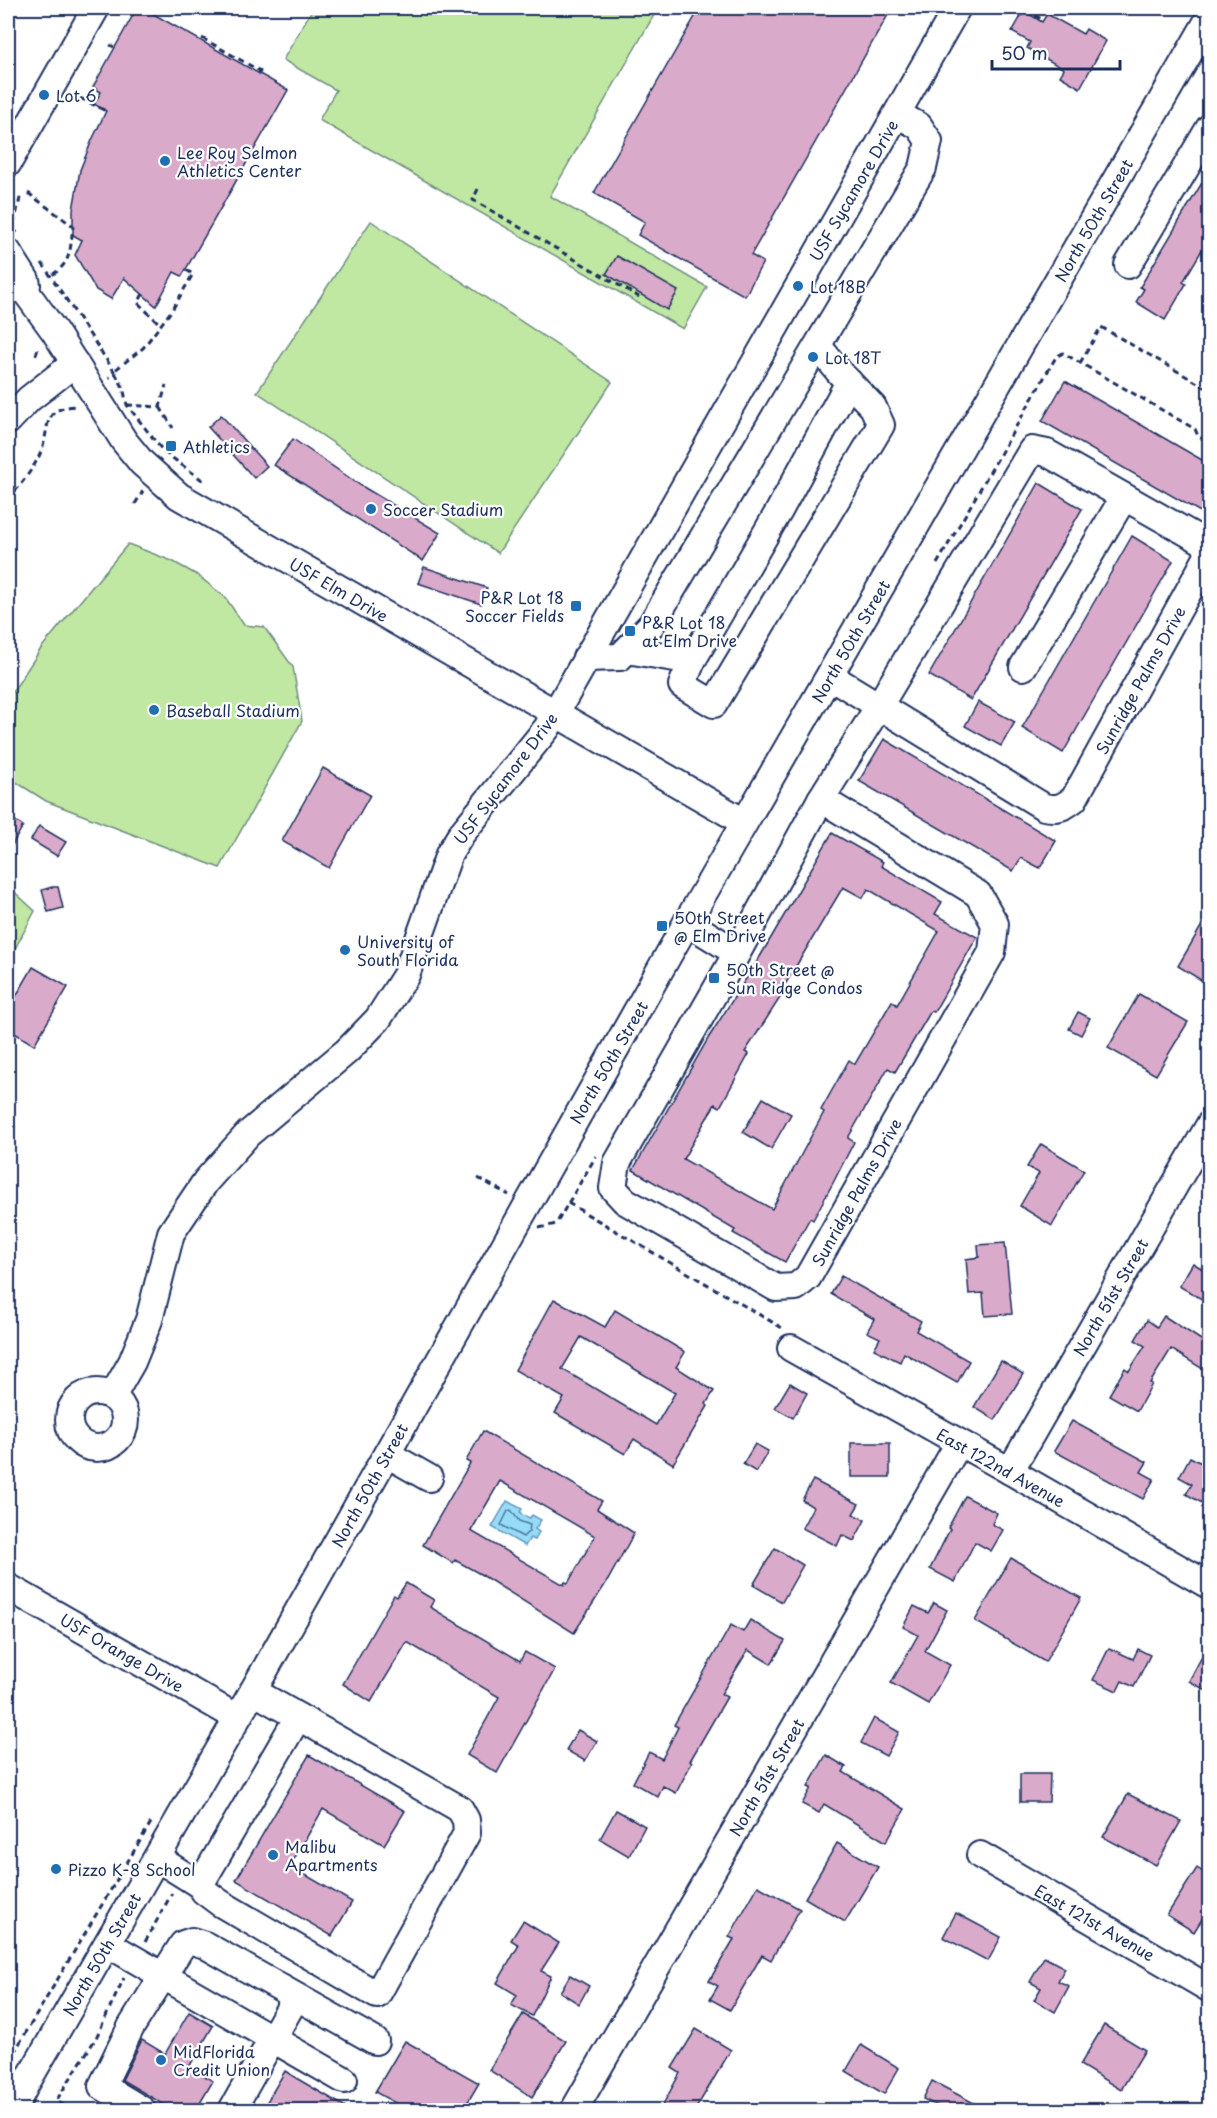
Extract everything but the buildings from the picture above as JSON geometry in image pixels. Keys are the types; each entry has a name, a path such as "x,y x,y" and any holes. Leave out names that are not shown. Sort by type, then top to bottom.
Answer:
{"street":[{"path":"8,164 96,8"},
{"name":"USF Sycamore Drive","path":"112,1397 132,1362 149,1320 171,1233 206,1181 248,1134 347,1051 378,1019 406,975 449,854 462,833 547,728 957,8"},
{"name":"North 50th Street","path":"13,2110 236,1717 253,1691 687,921 1209,19"},
{"path":"585,658 620,657 651,625 923,168 929,141 919,126 897,114"},
{"path":"1128,265 1209,127"},
{"path":"14,244 26,280 28,295"},
{"name":"USF Elm Drive","path":"8,273 28,295 75,363 124,441 142,462 179,496 744,822"},
{"path":"818,346 873,407 881,425 714,704 682,685 692,661 779,512 849,382"},
{"path":"8,422 29,399 75,363"},
{"name":"Sunridge Palms Drive","path":"821,799 978,894 995,924 992,952 808,1277 796,1287 776,1288 625,1201 613,1188 617,1164 737,953 821,799 1032,450 1047,453 1202,541 1206,546 1208,556 1074,798 1066,806 1054,809 1044,807 879,706"},
{"path":"1023,667 1124,497"},
{"path":"627,651 692,661"},
{"path":"830,676 879,706"},
{"path":"687,921 737,953"},
{"name":"North 51st Street","path":"1010,1471 1209,1124"},
{"name":"East 122nd Avenue","path":"791,1348 1209,1586"},
{"name":"North 51st Street","path":"574,2110 959,1443"},
{"path":"387,1454 429,1478"},
{"name":"USF Orange Drive","path":"8,1587 236,1717"},
{"path":"157,1858 200,1885 220,1903 377,1995 467,1833 466,1820 460,1809 253,1691"},
{"path":"200,1885 298,1717"},
{"name":"East 121st Avenue","path":"980,1855 1209,1989"},
{"path":"142,2110 102,2086 131,2026 183,1944 192,1941 205,1945 375,2041"},
{"path":"108,1944 344,2080"},
{"path":"232,2110 274,2040 296,1997"}],"path":[{"path":"1026,10 1043,20"},
{"path":"202,39 260,72 259,74"},
{"path":"80,98 106,111"},
{"path":"478,189 473,200 639,297"},
{"path":"28,193 73,226 69,256 62,268 51,274"},
{"path":"14,244 14,228 21,194"},
{"path":"39,259 114,370 123,387 127,405 163,451 205,482"},
{"path":"108,379 114,370 143,348 172,310 193,274 186,270"},
{"path":"143,294 138,303 161,325"},
{"path":"1080,363 1101,327 1209,390"},
{"path":"166,385 160,406 173,428"},
{"path":"127,405 160,406"},
{"path":"135,504 143,491"},
{"path":"478,1178 528,1202"},
{"path":"536,1229 555,1224 568,1203"},
{"path":"141,1949 175,1889"},
{"path":"8,2060 51,1993 98,1910"},
{"path":"73,2110 56,2101 96,2038 125,1974"}],"green space":[{"path":"313,8 658,8 550,196 707,287 683,329 319,120 336,90 283,60"},
{"path":"371,221 612,382 498,553 257,392"},
{"name":"Baseball Stadium","path":"128,544 172,561 197,575 225,597 244,625 264,627 293,667 302,721 220,868 46,801 8,777 8,699 42,647"},
{"path":"8,886 35,911 8,962"}],"water":[{"path":"507,1501 522,1509 520,1512 522,1515 530,1518 532,1515 541,1520 535,1529 539,1532 535,1540 530,1538 525,1546 492,1527"}],"place":[{"name":"Lot 6","path":"44,95"},
{"name":"Lee Roy Selmon Athletics Center","path":"165,161"},
{"name":"Lot 18B","path":"798,286"},
{"name":"Lot 18T","path":"813,357"},
{"name":"Athletics","path":"171,446"},
{"name":"Soccer Stadium","path":"371,509"},
{"name":"P&R Lot 18 Soccer Fields","path":"576,606"},
{"name":"P&R Lot 18 at Elm Drive","path":"630,631"},
{"name":"Baseball Stadium","path":"154,710"},
{"name":"50th Street @ Elm Drive","path":"662,926"},
{"name":"University of South Florida","path":"345,950"},
{"name":"50th Street @ Sun Ridge Condos","path":"714,978"},
{"name":"Malibu Apartments","path":"273,1855"},
{"name":"Pizzo K-8 School","path":"56,1869"},
{"name":"MidFlorida Credit Union","path":"161,2060"}]}
